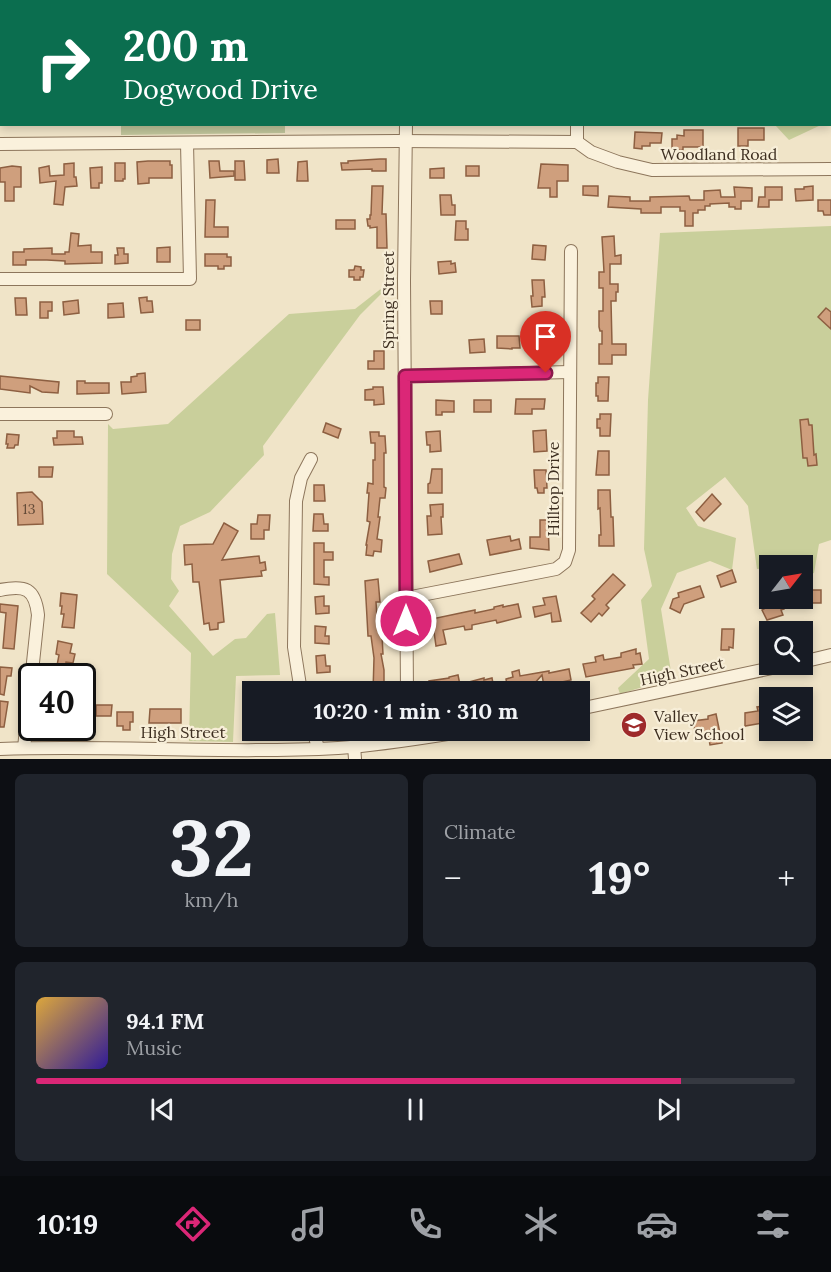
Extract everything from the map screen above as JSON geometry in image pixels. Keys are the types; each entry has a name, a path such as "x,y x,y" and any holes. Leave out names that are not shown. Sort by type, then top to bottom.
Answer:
{"street":[{"name":"Spring Street","path":"406,126 404,281 407,681"},
{"path":"0,144 577,142 577,126"},
{"name":"Woodland Road","path":"577,142 591,152 618,162 652,170 831,169"},
{"path":"0,279 190,279 187,143"},
{"name":"Hilltop Drive","path":"406,598 556,569 565,562 568,550 571,251"},
{"path":"405,376 570,372"},
{"path":"0,414 106,414"},
{"path":"299,681 294,647 296,501 301,478 311,459"},
{"path":"0,590 14,587 24,589 33,596 37,607 24,748"},
{"path":"813,659 831,655"},
{"name":"High Street","path":"590,707 759,671"},
{"path":"316,741 318,748"},
{"name":"High Street","path":"0,749 272,754 318,748 354,753 391,741"}],"green space":[{"path":"121,126 285,126 285,133 121,135"},
{"path":"776,126 819,126 789,140"},
{"path":"831,226 831,540 819,544 814,573 813,555 759,555 759,569 757,569 748,506 725,477 686,508 698,526 736,538 732,570 710,561 677,573 661,609 672,678 620,694 618,688 649,659 641,600 652,586 644,549 648,400 660,233"},
{"path":"396,277 360,315 263,446 264,455 210,512 180,526 172,554 171,579 179,591 169,606 213,656 235,639 246,638 267,614 275,613 280,675 236,676 233,742 189,741 191,653 107,574 108,424 113,429 168,424 289,314 355,309"}],"building":[{"path":"738,128 764,128 764,140 748,140 748,146 738,146"},
{"path":"684,130 703,130 703,147 683,147 683,150 672,150 672,139 677,139 677,135 684,136"},
{"path":"635,132 662,133 661,143 650,143 650,146 642,146 642,149 634,148"},
{"path":"278,159 279,173 267,173 267,160"},
{"path":"386,159 386,171 342,170 341,163 348,163 348,161"},
{"path":"170,161 172,178 149,178 149,183 138,184 137,162"},
{"path":"209,161 219,161 220,171 234,171 234,176 210,178"},
{"path":"235,161 244,161 245,180 235,180"},
{"path":"307,161 308,181 297,181 298,162"},
{"path":"74,163 74,177 76,177 77,186 65,187 63,205 54,204 56,181 40,183 39,168 49,166 50,176 64,175 64,164"},
{"path":"115,163 125,163 123,181 115,181"},
{"path":"541,164 568,165 568,181 557,181 557,197 550,197 550,188 538,188"},
{"path":"466,166 479,166 479,176 466,176"},
{"path":"21,167 21,187 14,187 14,201 5,201 5,182 0,182 0,168"},
{"path":"102,167 102,183 99,183 99,188 91,188 90,168"},
{"path":"444,168 444,178 430,178 430,169"},
{"path":"372,186 383,186 382,214 386,214 387,248 377,248 377,227 368,226 367,219 370,219 371,215"},
{"path":"583,186 598,186 598,196 583,195"},
{"path":"813,186 813,200 796,201 795,189"},
{"path":"734,187 752,188 752,201 741,201 741,209 729,207 729,203 705,206 705,210 693,213 693,226 685,226 685,211 680,211 680,207 661,207 661,213 641,213 641,209 608,207 609,196 630,197 630,201 650,201 650,197 689,196 690,200 704,200 704,191 720,190 721,197 735,197"},
{"path":"765,187 782,187 782,200 769,200 769,207 758,207 759,197 765,197"},
{"path":"440,195 451,195 452,205 455,205 455,215 441,215"},
{"path":"206,200 215,200 214,227 228,227 228,237 205,237"},
{"path":"818,200 831,200 831,215 824,215 823,211 818,211"},
{"path":"336,220 355,220 355,229 336,229"},
{"path":"456,221 466,221 468,240 455,240"},
{"path":"71,233 79,234 78,246 91,245 91,252 102,252 102,263 65,264 65,261 26,260 26,265 13,265 13,252 24,252 24,249 52,248 52,254 69,252"},
{"path":"614,236 615,256 621,255 621,264 610,264 610,284 618,284 616,301 611,301 612,344 626,344 626,355 612,355 612,364 599,364 599,344 602,344 602,331 599,327 599,311 603,311 603,288 599,288 599,272 604,272 602,237"},
{"path":"533,245 546,246 545,260 532,259"},
{"path":"170,247 170,262 157,262 157,248"},
{"path":"117,248 124,248 124,254 128,254 128,263 115,264 115,255 118,255"},
{"path":"205,254 227,254 227,257 231,257 231,266 218,269 218,266 205,266"},
{"path":"451,261 451,264 455,263 456,272 439,274 438,262"},
{"path":"355,266 364,270 360,280 349,277 349,270 354,270"},
{"path":"532,280 544,280 545,297 542,297 542,306 532,307"},
{"path":"147,297 147,301 152,301 153,312 141,313 139,298"},
{"path":"15,298 26,298 27,315 16,315"},
{"path":"78,300 79,313 64,315 63,302"},
{"path":"430,301 442,301 442,314 431,314"},
{"path":"40,302 52,302 52,311 48,311 48,318 40,318"},
{"path":"123,303 124,317 108,318 108,304"},
{"path":"826,308 831,312 831,329 818,317"},
{"path":"186,320 200,320 200,330 186,330"},
{"path":"497,336 519,336 520,348 497,348"},
{"path":"554,338 554,351 532,352 532,339"},
{"path":"484,339 485,352 470,353 469,340"},
{"path":"374,351 384,351 384,369 368,369 368,361 374,361"},
{"path":"145,373 146,392 122,394 121,382 131,382 131,377"},
{"path":"0,376 59,382 58,393 42,392 30,386 30,393 0,389"},
{"path":"598,377 609,377 608,401 598,401 596,383 598,383"},
{"path":"77,381 109,383 109,393 77,394"},
{"path":"373,387 383,387 384,404 374,405 374,400 365,400 365,390 373,389"},
{"path":"516,399 545,399 544,409 532,409 532,414 515,414"},
{"path":"436,400 454,401 454,412 442,412 442,415 436,415"},
{"path":"474,400 491,400 491,412 474,412"},
{"path":"600,414 611,414 610,436 600,436 597,419 600,419"},
{"path":"808,419 809,425 812,425 817,465 808,466 807,458 803,458 800,420"},
{"path":"326,423 341,429 338,438 323,432"},
{"path":"546,430 547,451 534,452 533,431"},
{"path":"57,431 74,431 74,437 82,437 83,444 54,445 53,438 57,438"},
{"path":"440,431 441,451 430,452 426,432"},
{"path":"370,432 379,432 379,436 385,436 386,453 384,453 385,498 380,498 378,517 380,517 377,539 382,540 381,552 374,551 373,556 366,555 370,522 367,521 369,493 367,493 368,483 373,484 373,460 375,460 375,443 371,443"},
{"path":"7,434 19,435 18,445 14,448 7,448"},
{"path":"598,451 609,451 609,475 596,475"},
{"path":"39,467 53,467 52,477 39,477"},
{"path":"432,469 442,469 442,493 428,493"},
{"path":"534,470 546,470 547,488 544,488 544,493 538,493 535,488"},
{"path":"314,485 324,485 325,501 314,501"},
{"path":"598,490 610,490 614,546 599,546 599,535 601,535"},
{"path":"32,492 42,502 43,524 18,525 17,493"},
{"path":"712,494 721,504 704,521 696,512"},
{"path":"443,504 442,534 428,535 427,516 431,516 430,505"},
{"path":"314,514 323,514 324,524 328,524 328,531 313,531"},
{"path":"258,515 270,515 269,530 264,530 264,539 251,539 251,524 257,524"},
{"path":"540,520 548,520 549,550 530,548 530,537 540,537"},
{"path":"224,523 238,531 222,560 259,556 260,563 265,562 266,570 261,571 262,576 220,580 224,622 218,623 218,629 210,630 209,623 204,624 199,582 193,582 192,564 185,565 184,545 213,544"},
{"path":"510,536 511,541 519,539 521,549 490,555 487,540"},
{"path":"314,543 324,543 324,552 333,552 333,560 324,560 324,577 329,577 329,585 314,584"},
{"path":"459,554 462,564 430,572 428,561"},
{"path":"732,570 736,582 721,587 717,576"},
{"path":"613,574 625,585 606,605 609,608 602,616 599,613 591,622 581,613 595,599 592,596"},
{"path":"378,579 380,602 376,602 377,617 380,617 382,628 383,654 381,654 384,681 373,681 374,658 371,636 368,636 365,581"},
{"path":"700,586 704,597 684,604 680,613 670,608 673,599 679,597 678,593"},
{"path":"813,590 821,590 821,603 813,603"},
{"path":"61,593 77,595 74,628 62,627 64,614 61,614"},
{"path":"324,596 324,606 329,606 329,613 316,614 315,597"},
{"path":"556,596 561,621 552,622 551,613 535,617 533,607 545,605 543,598"},
{"path":"0,604 18,606 14,649 3,648 6,613 0,612"},
{"path":"518,604 521,617 497,623 496,620 472,625 472,629 465,630 464,626 443,630 446,644 436,646 434,632 429,633 427,620"},
{"path":"784,609 781,610 783,615 767,620 762,610"},
{"path":"315,626 326,627 325,636 329,636 329,644 315,643"},
{"path":"722,629 734,629 733,648 729,647 729,650 721,650"},
{"path":"58,641 72,644 70,653 75,654 73,663 57,663 59,655 56,654"},
{"path":"636,649 636,654 640,653 642,664 633,665 634,668 586,677 583,664 596,662 595,657 603,655 604,660 621,657 621,653"},
{"path":"325,655 326,666 330,666 330,672 317,673 316,656"},
{"path":"0,667 12,668 11,676 7,676 4,695 0,694"},
{"path":"569,669 571,680 543,681 542,675 537,681 506,681 506,679 513,677 512,672 519,670 520,676 549,671 549,673"},
{"path":"458,675 459,681 429,681 449,678"},
{"path":"492,678 493,681 473,681"},
{"path":"0,701 8,702 4,727 0,727"},
{"path":"96,705 112,705 111,716 96,716"},
{"path":"757,707 759,707 759,724 745,726 745,713 758,711"},
{"path":"150,709 181,709 181,723 149,723"},
{"path":"117,712 133,712 130,730 123,730 123,726 117,726"},
{"path":"716,714 722,743 710,745 708,734 696,736 693,721 708,719 708,716"}],"place":[{"name":"Valley View School","path":"634,725"}],"route":[{"path":"406,621 405,376 546,373"}]}
